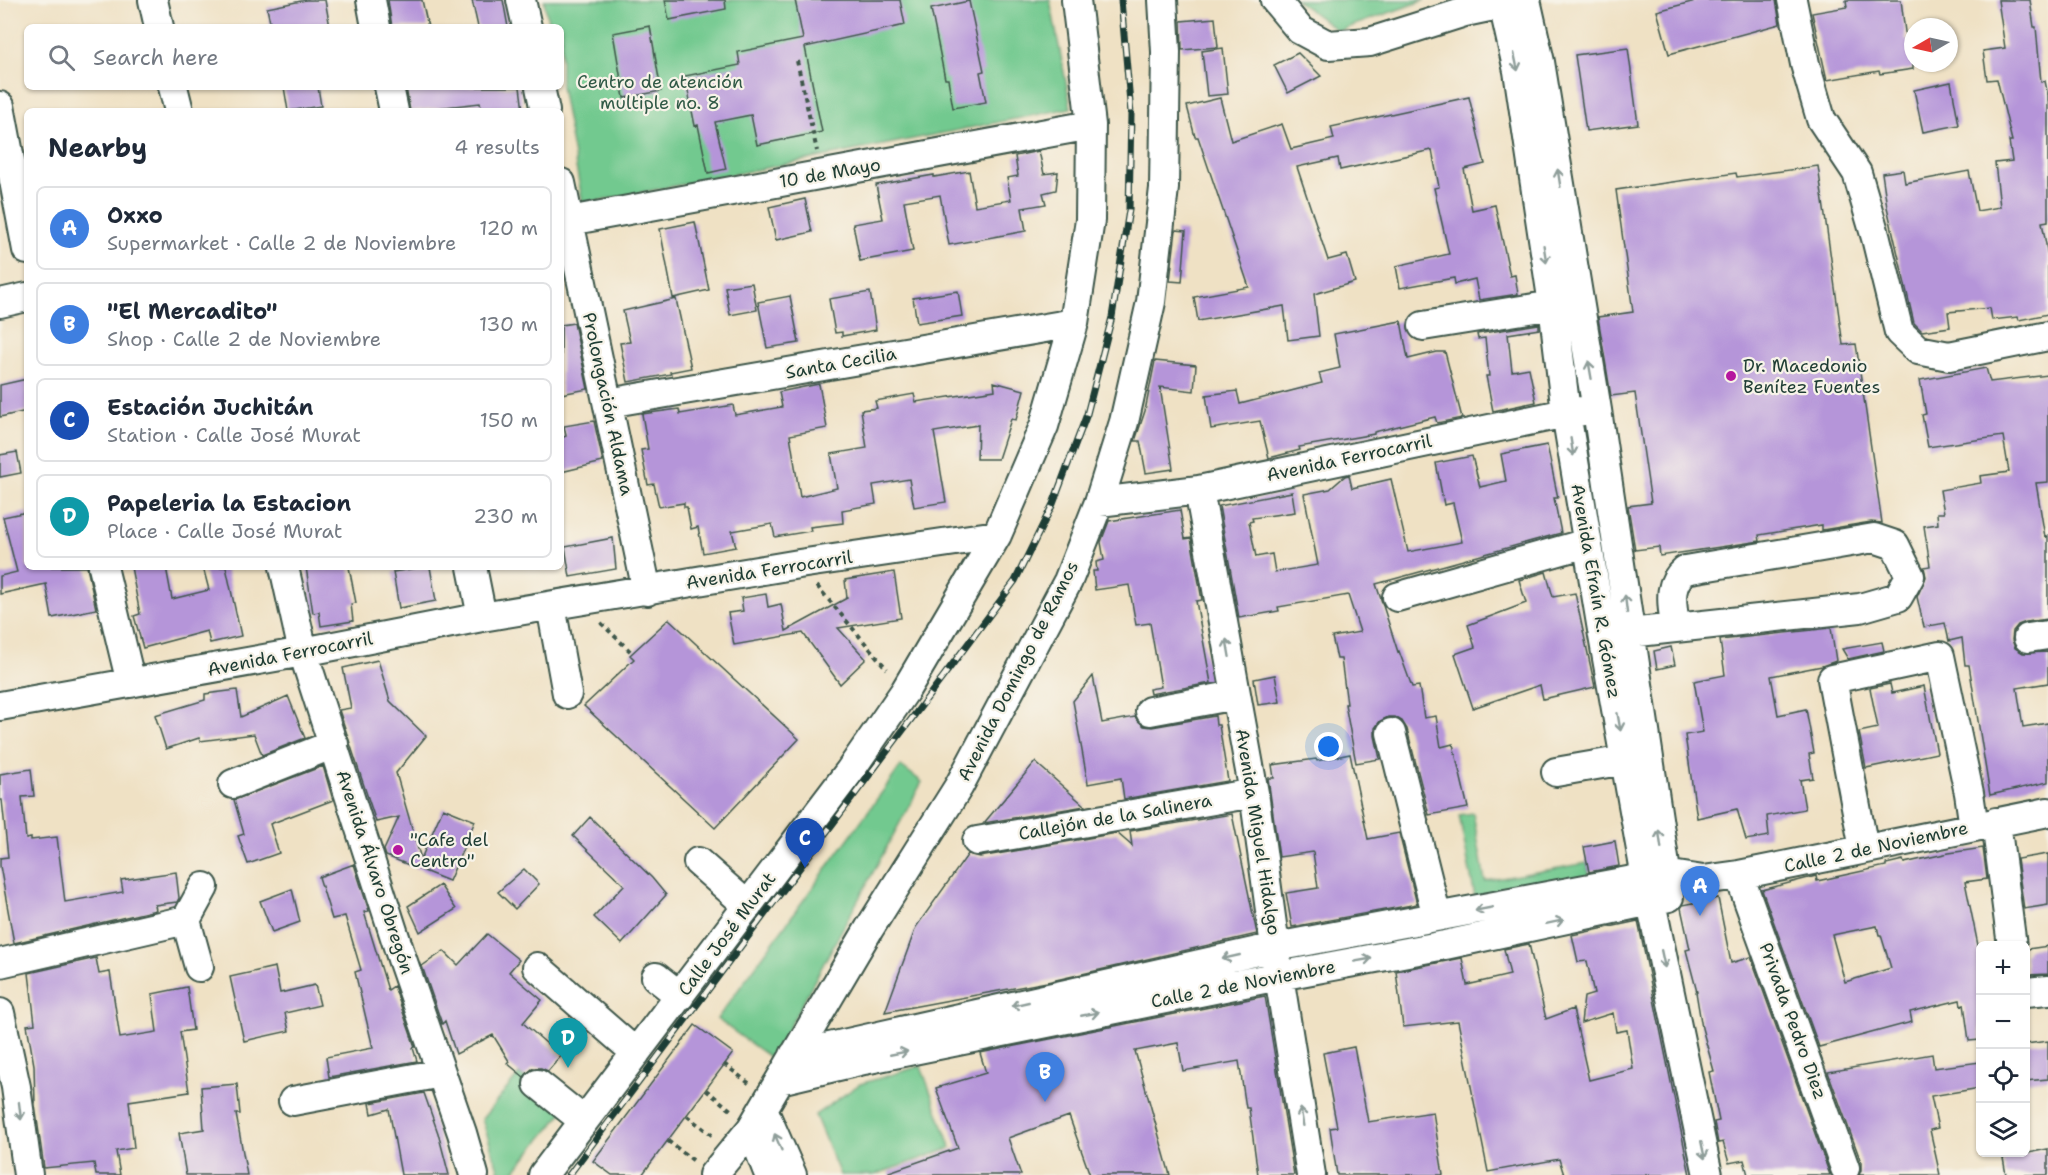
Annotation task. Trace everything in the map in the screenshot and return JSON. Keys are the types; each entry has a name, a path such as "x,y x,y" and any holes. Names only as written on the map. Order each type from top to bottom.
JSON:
{"street":[{"path":"153,0 158,24"},
{"path":"371,0 375,24"},
{"path":"521,0 526,24"},
{"path":"997,535 1044,426 1074,323 1090,220 1091,125 1076,0"},
{"name":"Avenida Domingo de Ramos","path":"707,1171 794,1055 958,786 1068,580 1099,502 1124,422 1151,302 1164,188 1167,52 1163,0"},
{"path":"1275,0 1300,30 1328,45 1370,42 1465,12 1518,2"},
{"path":"1792,0 1805,64 1821,119 1857,173 1899,332 1918,350 1949,356 2048,336"},
{"name":"Avenida Efraín R. Gómez","path":"1518,2 1518,71 1553,305 1566,413 1587,543 1616,635 1708,1175"},
{"name":"Avenida Efraín R. Gómez","path":"1518,2 1540,62 1597,410 1625,760 1658,887"},
{"path":"174,90 178,108"},
{"path":"390,90 392,108"},
{"path":"541,90 544,108"},
{"path":"0,106 24,233"},
{"name":"10 de Mayo","path":"570,221 1091,125"},
{"name":"Prolongación Aldama","path":"564,196 647,591"},
{"path":"0,303 24,298"},
{"path":"1423,326 1553,305"},
{"name":"Santa Cecilia","path":"608,403 1074,323"},
{"name":"Avenida Ferrocarril","path":"1099,502 1199,490 1566,413 1597,410"},
{"name":"Avenida Miguel Hidalgo","path":"1199,490 1254,793 1279,976 1311,1175"},
{"name":"Avenida Ferrocarril","path":"0,706 303,652 482,617 799,564 997,535"},
{"name":"Calle José Murat","path":"543,1175 849,772 905,691 997,535"},
{"path":"1616,635 1860,608 1898,597 1910,576 1895,545 1874,538 1685,570 1675,578 1672,595 1675,628"},
{"path":"1397,597 1587,543"},
{"path":"104,570 131,683"},
{"name":"Avenida Álvaro Obregón","path":"285,570 303,652 474,1175"},
{"path":"473,570 482,617"},
{"path":"551,606 567,694"},
{"path":"1864,849 1832,678 1940,656 1969,793 1985,825 2011,941"},
{"path":"1150,711 1236,695"},
{"path":"1391,734 1437,917"},
{"path":"233,784 334,744"},
{"path":"1556,772 1625,760"},
{"name":"Callejón de la Salinera","path":"977,841 1254,793"},
{"name":"Calle 2 de Noviembre","path":"756,1103 857,1051 1275,947 1437,917 1739,875 2048,812"},
{"path":"698,862 748,906"},
{"name":"Privada Pedro Diez","path":"1739,875 1845,1168"},
{"path":"199,966 186,920 204,887"},
{"name":"Calle 2 de Noviembre","path":"794,1055 857,1051 1444,945 1658,887"},
{"path":"0,963 186,920"},
{"path":"537,967 636,1053"},
{"path":"656,977 680,996"},
{"path":"2030,992 2048,990"},
{"path":"822,1010 857,1051"},
{"path":"0,1013 16,1086 28,1175"},
{"path":"293,1101 441,1073"},
{"path":"538,1084 584,1121"},
{"path":"756,1103 769,1175"},
{"path":"756,1103 792,1175"}],"path":[{"path":"797,61 822,175"},
{"path":"799,564 905,691"},
{"path":"580,602 631,652"},
{"path":"724,1064 756,1103"},
{"path":"706,1090 756,1103"},
{"path":"687,1116 721,1142"},
{"path":"668,1141 707,1171"}],"green space":[{"name":"Centro de atención multiple no. 8","path":"544,0 1050,0 1071,108 583,204 562,90 564,90 564,24 548,24"},
{"path":"1296,0 1425,0 1338,31"},
{"path":"901,766 922,782 772,1059 717,1019"},
{"path":"1473,813 1485,881 1587,863 1590,877 1475,898 1459,815"},
{"path":"921,1066 951,1148 874,1175 840,1175 815,1115 860,1084"},
{"path":"519,1074 564,1111 511,1175 500,1175 482,1119"}],"building":[{"path":"306,0 325,0 329,24 270,24 267,8"},
{"path":"388,0 422,0 427,24 392,24"},
{"path":"472,0 503,0 507,24 477,24"},
{"path":"665,0 725,0 726,9 669,20"},
{"path":"795,0 900,0 905,25 805,47 822,132 757,145 751,115 715,122 726,169 708,173 698,125 695,126 685,76 740,65 738,52 803,39"},
{"path":"1699,0 1776,0 1780,24 1669,54 1657,11"},
{"path":"1846,0 1901,0 1904,24 1904,70 1880,74 1879,71 1827,80 1812,13 1847,7"},
{"path":"1998,0 2030,0 2034,27 2036,27 2041,82 2045,81 2048,95 2048,221 2042,222 2048,256 2048,314 2019,320 2018,317 1992,320 1990,308 1948,312 1950,327 1922,331 1914,323 1887,207 1882,173 1903,170 1905,183 1969,171 1977,211 2000,207 1995,163 2012,161 2009,141 2012,141 1997,79 1987,80 1983,51 2005,48"},
{"path":"969,1 984,71 980,72 986,102 953,108 931,9"},
{"path":"1215,18 1218,47 1182,50 1181,21"},
{"path":"650,26 661,91 624,98 613,33"},
{"path":"1223,48 1228,94 1207,96 1202,51"},
{"path":"1628,48 1638,124 1586,131 1575,55"},
{"path":"1298,53 1321,76 1288,93 1274,65"},
{"path":"1951,82 1959,125 1923,132 1914,90"},
{"path":"284,90 318,90 321,106 288,108"},
{"path":"406,90 520,90 523,108 481,108 480,103 436,108 410,108"},
{"path":"1469,97 1485,164 1464,169 1472,210 1495,205 1510,276 1515,275 1518,294 1479,300 1475,279 1455,284 1454,278 1400,288 1396,266 1449,254 1434,188 1439,187 1432,150 1340,170 1338,158 1297,167 1328,260 1347,255 1355,282 1314,294 1319,336 1288,340 1284,306 1198,321 1194,297 1249,287 1198,137 1195,137 1187,106 1220,98 1231,141 1282,124 1291,149 1334,139 1331,127"},
{"path":"1039,151 1044,174 1058,172 1056,190 1043,193 1046,204 1022,208 1026,231 949,245 940,195 904,201 913,251 860,261 853,224 883,219 876,185 969,171 975,206 1011,200 1007,178 1018,176 1015,156"},
{"name":"Dr. Macedonio Benítez Fuentes","path":"1818,166 1843,345 1856,344 1882,523 1871,522 1822,530 1822,525 1759,535 1760,541 1660,556 1659,547 1635,550 1628,506 1651,503 1635,393 1611,396 1598,317 1633,312 1616,190 1736,173 1737,177"},
{"path":"805,199 812,232 776,240 769,207"},
{"path":"695,222 709,290 673,298 660,229"},
{"path":"1176,230 1186,231 1182,282 1170,281"},
{"path":"752,283 757,310 730,315 725,287"},
{"path":"958,291 962,316 917,323 913,298"},
{"path":"870,292 876,330 842,336 842,332 835,333 829,299"},
{"path":"790,296 799,343 767,348 758,302"},
{"path":"676,299 691,368 628,382 620,343 630,342 623,311"},
{"path":"1401,321 1408,359 1445,352 1462,418 1437,423 1435,417 1374,432 1374,434 1299,447 1300,450 1269,458 1260,421 1211,429 1206,395 1237,391 1240,404 1322,383 1319,373 1340,368 1334,334"},
{"path":"574,323 588,389 564,393 564,325"},
{"path":"1539,324 1539,329 1508,334 1512,371 1529,368 1536,402 1493,411 1486,376 1489,376 1485,338 1478,339 1477,334"},
{"path":"1155,361 1196,365 1194,391 1160,387 1173,469 1146,473 1140,441 1135,441 1145,411"},
{"path":"1986,368 1990,382 2048,375 2048,482 2036,483 2045,537 2048,536 2048,619 2018,625 2013,631 2012,640 2015,648 2023,653 2048,652 2048,683 2017,688 2023,727 2048,723 2048,782 1990,795 1969,665 1965,665 1962,638 1949,641 1945,623 1924,627 1917,597 1926,577 1924,567 1930,566 1924,526 1938,524 1937,513 1944,513 1940,490 1981,483 1980,476 2009,472 2003,436 1928,447 1922,415 1926,414 1920,380"},
{"path":"24,380 24,412 0,417 0,385"},
{"path":"994,382 1024,390 1016,420 1011,419 998,459 977,459 978,425 934,432 946,502 914,507 909,479 873,485 876,504 842,510 843,523 810,527 811,531 775,537 772,524 732,531 736,547 703,553 698,527 691,529 687,507 684,507 684,503 659,507 654,484 648,485 641,450 648,449 642,414 679,409 680,414 733,405 735,415 782,407 779,392 819,384 827,428 790,435 800,497 837,488 831,454 867,448 861,410 877,408 875,401 914,394 916,402 995,390"},
{"path":"594,421 603,462 564,471 564,437 566,436 564,426"},
{"path":"1547,445 1558,498 1554,498 1561,533 1376,584 1412,687 1419,686 1424,718 1436,716 1441,747 1453,744 1468,808 1429,815 1407,729 1402,721 1395,717 1388,717 1380,721 1375,728 1375,736 1380,759 1356,763 1345,704 1347,704 1341,659 1337,659 1332,637 1360,632 1348,595 1278,607 1279,611 1239,618 1219,506 1292,492 1295,512 1252,518 1253,521 1249,522 1256,557 1272,554 1275,572 1318,565 1304,494 1330,489 1349,475 1352,488 1391,479 1408,552 1462,542 1453,503 1444,505 1436,463 1472,456 1480,487 1506,481 1501,454"},
{"path":"17,452 21,473 0,477 0,455"},
{"path":"1180,510 1185,539 1191,538 1202,600 1196,601 1211,683 1150,694 1149,689 1161,687 1150,623 1136,625 1129,585 1095,590 1093,571 1097,571 1096,562 1104,560 1101,542 1109,521"},
{"path":"24,513 24,570 88,570 96,609 52,618 46,584 0,594 0,576 17,572 3,517"},
{"path":"613,538 616,569 570,577 565,547"},
{"path":"132,570 167,570 172,599 209,590 204,570 227,570 241,636 210,643 207,631 143,648 134,616 140,614"},
{"path":"306,570 350,570 356,603 351,604 353,621 321,626 319,612 313,613"},
{"path":"431,570 436,601 399,608 393,572"},
{"path":"894,572 901,618 838,628 866,659 840,684 803,633 734,645 728,613 743,611 741,598 766,594 768,607 781,604 786,631 847,598 845,580"},
{"path":"1546,572 1553,597 1575,593 1595,687 1543,699 1540,685 1473,708 1455,654 1475,647 1468,625 1526,603 1519,580"},
{"path":"669,619 799,739 715,828 584,706 634,659 630,655"},
{"path":"1831,628 1836,661 1771,676 1778,715 1806,709 1814,753 1809,754 1813,778 1800,780 1805,809 1767,816 1769,836 1746,840 1737,809 1697,818 1685,735 1703,732 1694,681 1725,675 1720,640"},
{"path":"1882,642 1884,651 1848,659 1842,649"},
{"path":"1671,647 1675,665 1657,669 1654,651"},
{"path":"378,660 390,701 426,736 396,773 421,859 443,808 475,821 449,881 386,856 384,850 399,817 376,822 339,710 351,708 343,668"},
{"path":"1275,675 1280,702 1258,705 1254,679"},
{"path":"1093,676 1102,723 1135,717 1144,726 1152,727 1215,716 1216,725 1219,725 1228,781 1124,799 1121,778 1088,784 1073,701"},
{"path":"1890,684 1892,693 1924,686 1937,753 1866,768 1859,732 1878,728 1870,688"},
{"path":"237,690 241,717 288,696 305,738 262,755 254,734 200,741 199,738 166,749 155,715 205,700 205,694"},
{"path":"1350,754 1368,839 1399,833 1417,904 1292,927 1286,893 1318,888 1313,852 1279,857 1268,778 1274,778 1272,765 1316,759 1317,761"},
{"path":"1035,762 1085,806 984,823"},
{"path":"323,766 333,800 270,824 279,853 248,864 238,836 244,834 234,800"},
{"path":"31,769 34,796 22,797 26,839 57,837 65,902 123,892 121,880 176,872 179,898 177,902 155,905 156,910 14,943 0,866 0,858 8,857 2,800 0,800 0,774"},
{"path":"1232,814 1257,934 1047,982 885,1012 916,927 968,854 980,857 1117,833 1132,846 1130,831"},
{"path":"590,817 652,878 666,895 622,944 594,917 624,885 573,836"},
{"path":"1615,841 1619,866 1589,872 1584,847"},
{"path":"1983,848 1987,879 1965,882 1977,941 1976,1040 1969,1041 1964,1004 1961,1005 1960,1000 1910,1012 1912,1022 1819,1047 1762,890 1816,876 1817,881 1903,860 1904,863","holes":["1877,926 1879,935 1881,935 1891,968 1845,982 1832,935"]},
{"path":"2048,854 2048,905 2024,909 2017,859"},
{"path":"354,864 369,911 364,912 388,990 394,986 415,1047 413,1048 417,1061 329,1077 326,1057 373,1048 355,972 361,970 345,916 332,919 319,877"},
{"path":"524,869 539,884 515,909 498,892"},
{"path":"440,885 456,909 420,932 408,906"},
{"path":"292,889 300,922 272,932 260,901"},
{"path":"1718,898 1731,963 1751,957 1830,1175 1748,1175 1744,1160 1729,1163 1723,1142 1718,1143 1714,1122 1719,1121 1709,1072 1714,1071 1702,1028 1697,992 1686,950 1690,949 1681,908 1683,905"},
{"path":"1638,921 1690,1175 1564,1175 1559,1159 1488,1172 1458,1021 1403,1027 1396,971 1462,958 1467,985 1510,975 1504,949 1529,944 1546,1019 1573,1009 1589,1080 1633,1069 1627,1030 1616,1032 1613,1013 1581,1023 1584,997 1594,994 1587,961 1578,962 1572,935"},
{"path":"487,934 519,960 509,972 542,1000 523,1023 561,1056 548,1071 533,1068 524,1077 507,1063 509,1061 493,1035 456,1054 445,1021 442,1024 422,966 444,951 458,965"},
{"path":"2048,946 2048,974 2030,975 2030,949"},
{"path":"96,958 99,974 110,972 120,1038 157,1032 152,994 187,987 193,1030 180,1032 189,1092 129,1101 134,1148 116,1151 120,1175 96,1175 94,1163 44,1168 35,1105 34,1065 27,1025 35,1024 29,973"},
{"path":"275,967 280,993 315,985 320,1005 285,1013 289,1031 244,1041 230,977"},
{"path":"1265,996 1294,1175 1258,1175 1249,1108 1246,1108 1239,1061 1183,1071 1178,1043 1135,1051 1170,1175 1090,1175 1069,1116 1008,1138 1021,1175 889,1175 889,1172 958,1148 936,1088 986,1073 980,1053"},
{"path":"695,1025 733,1053 642,1175 612,1175 593,1161"},
{"path":"2048,1041 2048,1079 2030,1081 2030,1043"},
{"path":"1354,1047 1368,1122 1433,1112 1443,1175 1337,1175 1330,1128 1337,1127 1323,1053"},
{"path":"1932,1054 1934,1068 1976,1063 1976,1089 1931,1096 1938,1128 1930,1130 1940,1175 1859,1175 1861,1162 1828,1072"},
{"path":"237,1084 240,1114 236,1114 247,1175 186,1175 179,1133 204,1129 201,1087"},
{"path":"424,1093 449,1175 401,1175 389,1109 372,1114 370,1103"},
{"path":"2048,1149 2048,1175 2006,1175 2003,1158 2030,1157 2030,1153"}],"railway":[{"path":"569,1175 1015,581 1053,504 1087,414 1112,317 1129,210 1131,114 1121,0"}],"place":[{"name":"Dr. Macedonio Benítez Fuentes","path":"1731,376"},
{"name":"\"Cafe del Centro\"","path":"398,850"},
{"name":"Estación Juchitán","path":"805,868"},
{"name":"Oxxo","path":"1700,916"},
{"name":"Papeleria la Estacion","path":"568,1068"},
{"name":"\"El Mercadito\"","path":"1045,1102"}]}
